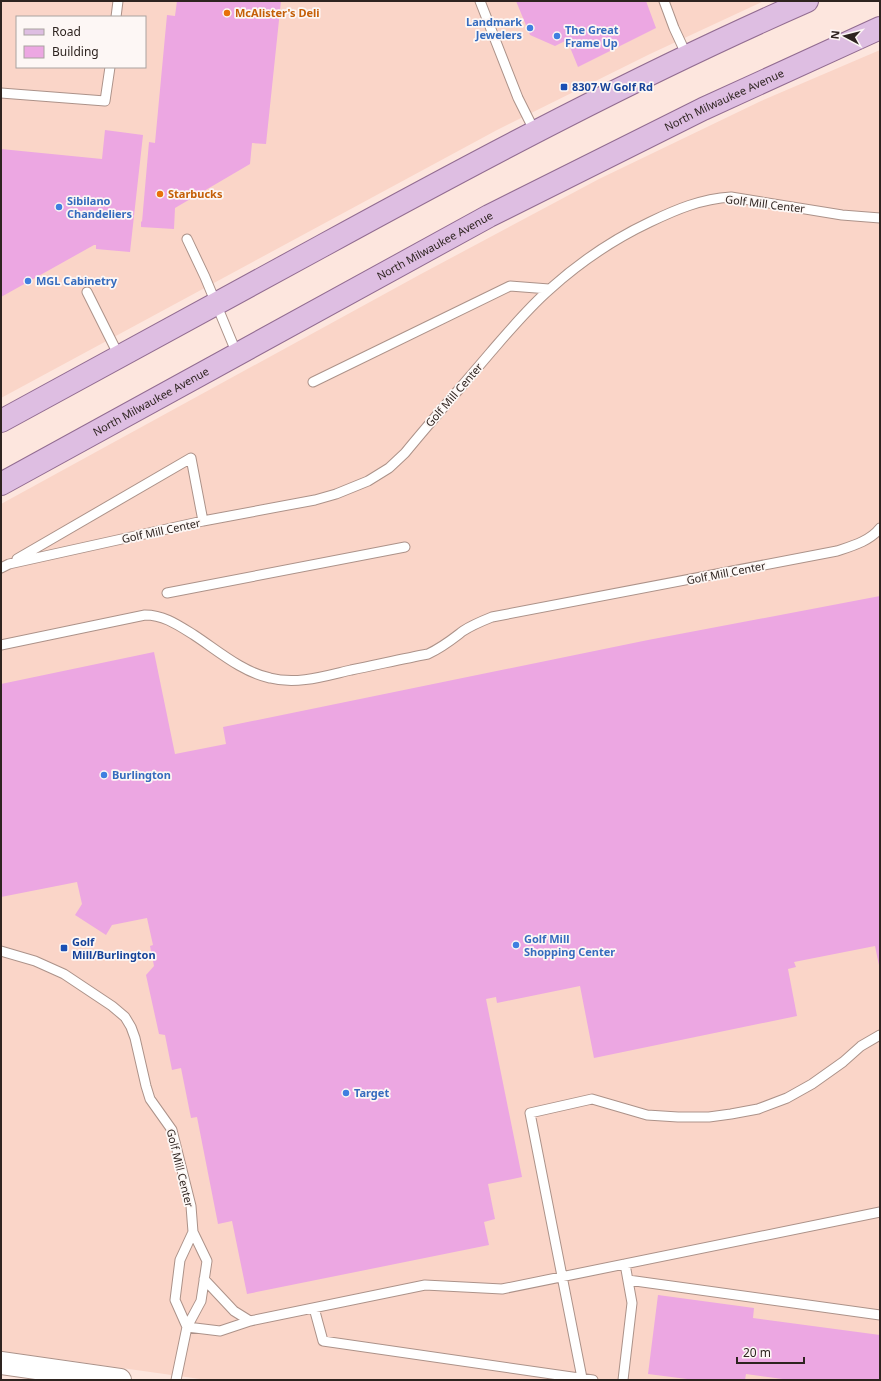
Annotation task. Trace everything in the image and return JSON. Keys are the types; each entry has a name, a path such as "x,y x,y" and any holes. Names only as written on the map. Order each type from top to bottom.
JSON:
{"main road":[{"path":"1,421 215,303 534,132 687,56 807,1"},
{"name":"North Milwaukee Avenue","path":"1,484 489,216 710,106 880,28"},
{"path":"1,1363 120,1380"}],"lane":[{"path":"116,16 118,1"},
{"path":"480,1 518,98 534,132"},
{"path":"664,1 687,56"},
{"path":"1,93 105,101 110,68"},
{"name":"Golf Mill Center","path":"5,566 204,521 315,500 336,494 368,481 388,468 405,453 523,315 549,289 578,265 628,233 675,210 693,203 714,198 731,197 842,214 880,218"},
{"path":"186,239 205,277 237,354"},
{"path":"313,382 510,286 549,289"},
{"path":"87,292 119,356"},
{"path":"5,566 192,458 204,521"},
{"name":"Golf Mill Center","path":"1,645 145,615 155,615 178,624 240,665 257,674 285,681 307,680 428,654 441,648 464,630 478,622 492,617 837,551 865,541 880,528"},
{"path":"167,593 405,547"},
{"name":"Golf Mill Center","path":"1,951 35,961 64,974 112,1006 125,1016 129,1022 135,1038 150,1099 172,1130 190,1206 193,1232 206,1261 201,1301 187,1327 176,1380"},
{"path":"582,1378 530,1113 592,1099 647,1115 678,1117 717,1116 758,1109 787,1098 812,1084 843,1062 862,1046 880,1035"},
{"path":"193,1232 180,1260 175,1300 187,1327 220,1331 250,1320 425,1285 502,1289 880,1212"},
{"path":"623,1380 632,1303 625,1264"},
{"path":"204,1279 234,1311 250,1320"},
{"path":"628,1280 880,1315"},
{"path":"314,1308 323,1342 593,1380"}],"shaded area":[{"path":"1,1 764,1 650,54 497,130 1,398"},
{"name":"Golf Mill Shopping Center","path":"880,50 880,1380 207,1380 1,1351 1,504 421,274 599,179 761,101"}],"building":[{"path":"177,1 281,1 266,144 252,143 250,164 175,208 174,229 141,227 149,142 155,143 167,15 175,16"},
{"path":"516,1 646,1 656,28 578,67 567,40 555,46 530,35"},
{"path":"105,130 143,135 130,252 96,249 96,245 94,245 1,297 1,149 102,159"},
{"name":"Golf Mill Shopping Center","path":"880,596 880,970 875,946 794,962 796,967 788,969 797,1016 594,1058 580,986 497,1003 496,997 486,999 522,1177 488,1184 495,1219 484,1222 489,1245 247,1294 232,1221 218,1224 197,1117 191,1118 181,1068 172,1070 165,1035 159,1034 146,975 154,966 150,946 153,945 147,918 112,925 106,935 75,915 82,904 77,882 1,897 1,684 154,652 175,754 226,744 223,727 648,640"},
{"path":"658,1295 754,1308 753,1318 880,1335 880,1380 790,1380 746,1374 745,1380 695,1380 648,1374"}],"place":[{"name":"McAlister's Deli","path":"227,13"},
{"name":"Landmark Jewelers","path":"530,28"},
{"name":"The Great Frame Up","path":"557,36"},
{"name":"8307 W Golf Rd","path":"564,87"},
{"name":"Starbucks","path":"160,194"},
{"name":"Sibilano Chandeliers","path":"59,207"},
{"name":"MGL Cabinetry","path":"28,281"},
{"name":"Burlington","path":"104,775"},
{"name":"Golf Mill Shopping Center","path":"516,945"},
{"name":"Golf Mill/Burlington","path":"64,948"},
{"name":"Target","path":"346,1093"}]}
